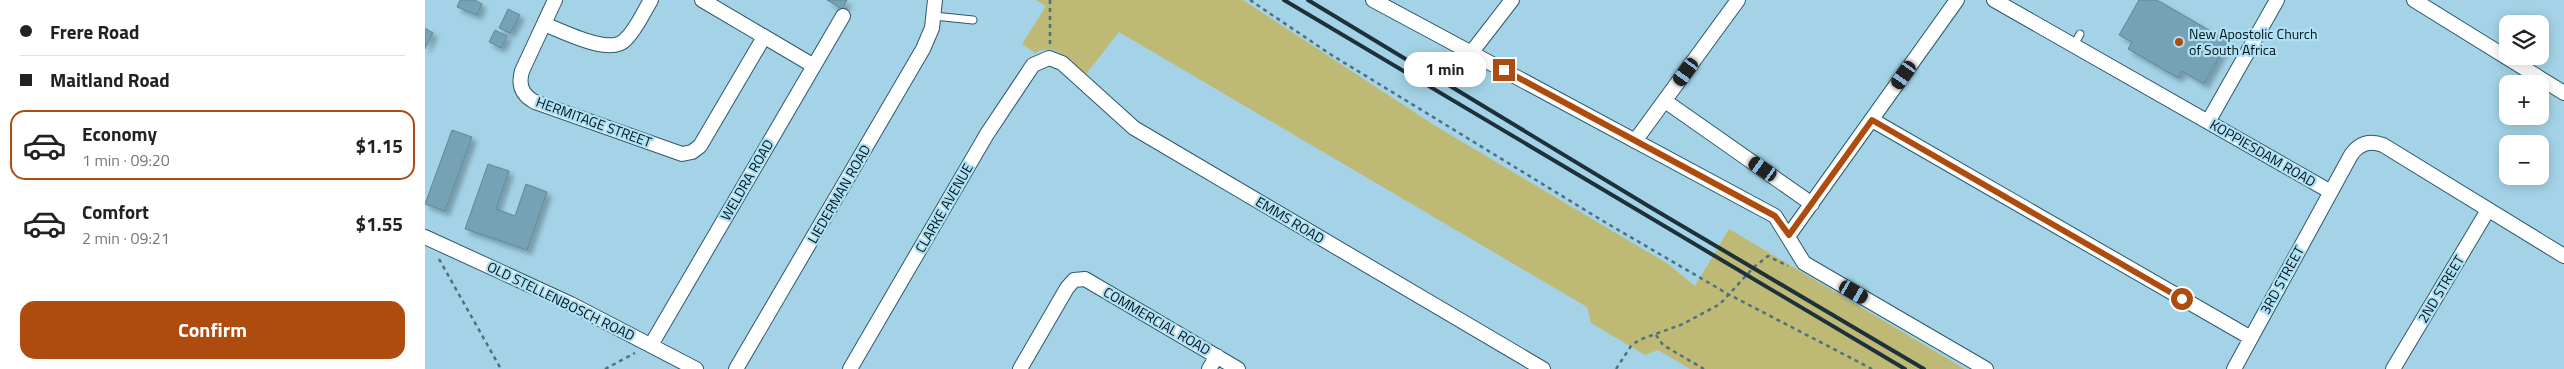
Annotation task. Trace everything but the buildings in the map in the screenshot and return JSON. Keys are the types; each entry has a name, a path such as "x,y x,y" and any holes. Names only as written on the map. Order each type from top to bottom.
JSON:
{"street":[{"name":"HERMITAGE STREET","path":"555,0 520,77 522,90 530,99 677,152 692,152 703,142 764,37"},
{"path":"544,24 602,45 616,46 628,38 651,0"},
{"path":"702,0 814,66"},
{"name":"LIEDERMAN ROAD","path":"736,369 923,50 934,16 935,0"},
{"path":"1373,0 1775,216 1789,235 1800,259 1986,369"},
{"path":"1471,53 1512,0"},
{"path":"1635,141 1738,0"},
{"path":"1789,235 1957,0"},
{"name":"KOPPIESDAM ROAD","path":"1994,0 2077,40 2208,122 2331,192 2354,151 2363,144 2376,143 2564,256"},
{"path":"2208,122 2277,0"},
{"path":"2414,0 2564,93"},
{"name":"WELDRA ROAD","path":"651,344 843,16"},
{"name":"CLARKE AVENUE","path":"850,369 987,134 1033,64 1049,58"},
{"name":"EMMS ROAD","path":"1049,58 1063,63 1134,128 1543,369"},
{"path":"1665,101 1811,204"},
{"path":"1872,120 2251,338"},
{"name":"3RD STREET","path":"2234,369 2331,192"},
{"name":"2ND STREET","path":"2393,369 2488,210"},
{"name":"OLD STELLENBOSCH ROAD","path":"426,239 571,304 651,344 695,369"},
{"name":"COMMERCIAL ROAD","path":"1020,369 1067,288 1074,280 1085,280 1238,369"},
{"path":"1209,369 1217,356"}],"lane":[{"path":"934,16 973,20"}],"path":[{"path":"1049,58 1050,0"},
{"path":"1250,0 1347,64 1728,294 1872,369"},
{"path":"426,239 501,369"},
{"path":"1616,369 1631,346 1639,340 1656,335 1703,314 1720,304 1754,267 1768,256 1792,268 1800,259"},
{"path":"1656,335 1663,345 1704,369"},
{"path":"605,369 651,344"}],"shaded area":[{"path":"1036,0 1243,0 1434,125 1668,264 1695,286 1729,229 1965,369 1690,369 1658,350 1645,355 1591,323 1587,307 1119,32 1086,74 1057,51 1043,50 1035,53 1022,44 1046,6"}],"railway":[{"path":"1284,0 1905,369"},
{"path":"1308,0 1650,207 1924,369"}],"place":[{"name":"New Apostolic Church of South Africa","path":"2179,42"}],"route":[{"path":"1504,70 1775,216 1789,235 1872,120 2182,299"}]}
